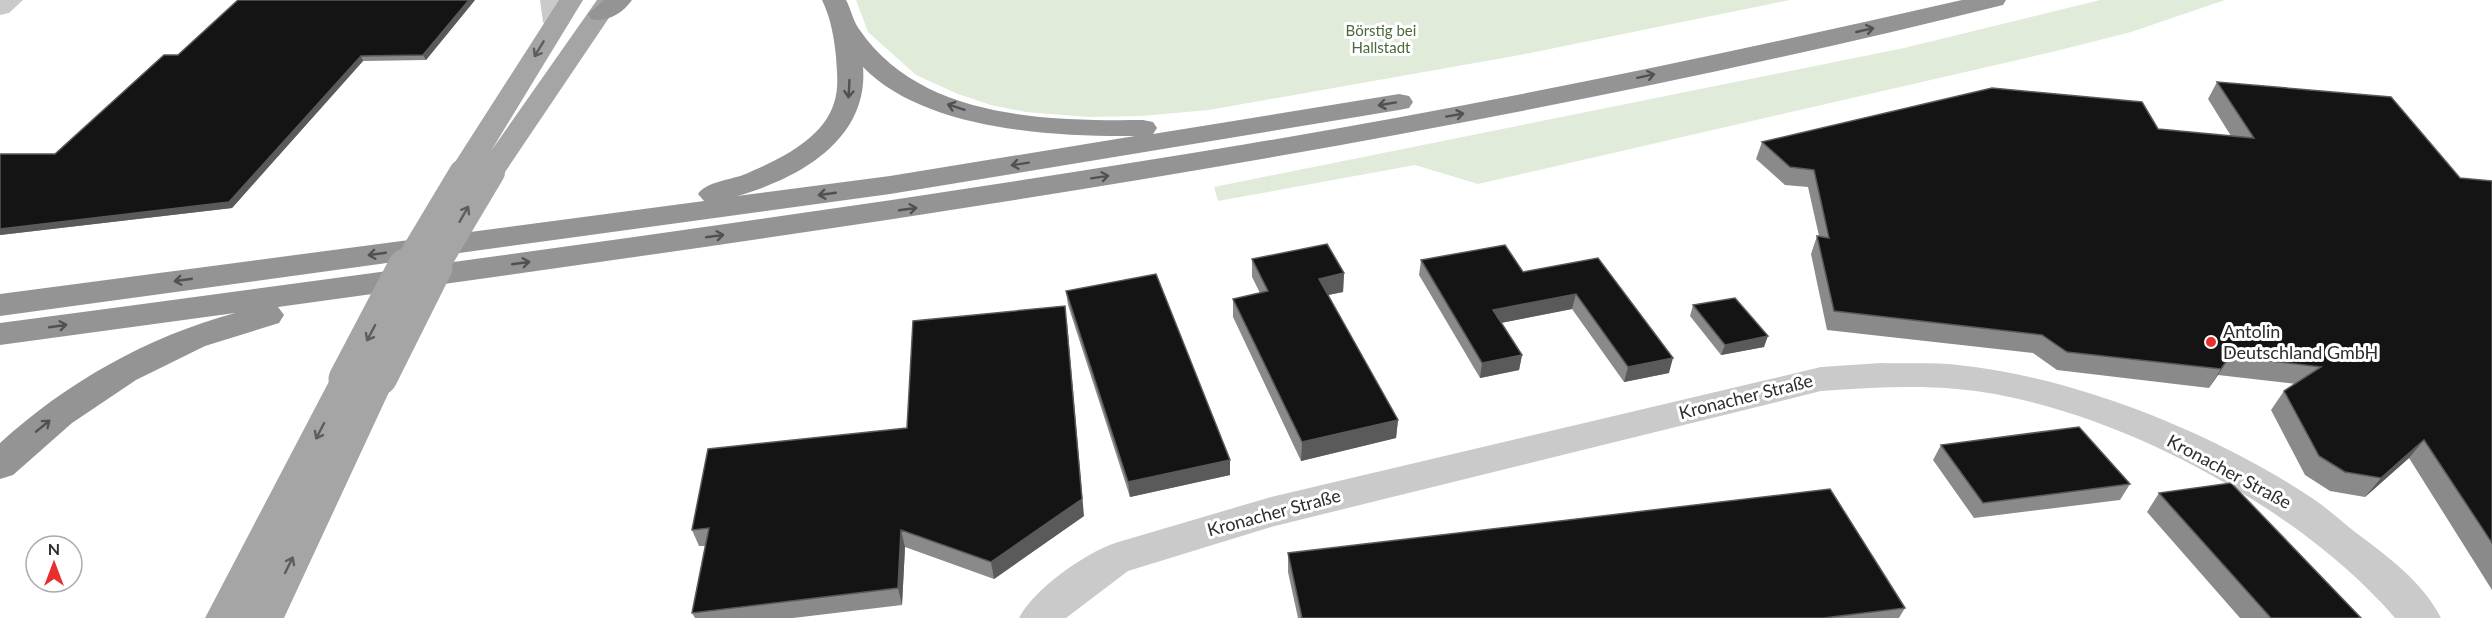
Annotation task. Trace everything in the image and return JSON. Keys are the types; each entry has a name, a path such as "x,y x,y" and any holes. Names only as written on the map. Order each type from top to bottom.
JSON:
{"highway":[{"path":"834,0 847,31 864,54 885,73 902,84 955,107 1012,121 1070,128 1107,129 1306,118"},
{"path":"0,305 890,185 1306,118 1622,60 1897,0"},
{"path":"0,334 935,205 1274,148 1470,112 1808,43 1994,0"},
{"path":"539,234 724,191 765,177 807,153 834,126 845,111 850,97 847,31"},
{"path":"0,465 42,426 96,386 161,351 237,322 277,313 360,300 464,271"}],"main road":[{"path":"477,172 554,11 571,0"},
{"path":"264,618 410,260 610,5"},
{"path":"226,618 363,378"}],"street":[{"path":"0,8 11,0"},
{"name":"Kronacher Straße","path":"1041,618 1058,599 1115,559 1190,535 1271,512 1821,379 1881,375 1958,377 2045,392 2127,421 2203,453 2299,509 2384,577 2420,618"}],"green space":[{"name":"Börstig bei Hallstadt","path":"856,0 1790,0 1520,55 1209,110 1142,116 1088,117 1026,112 991,105 958,94 916,75 868,32"},
{"path":"2100,0 2225,0 2131,32 2052,52 1478,184 1415,165 1218,201 1214,187 1904,48"}],"building":[{"path":"238,0 469,0 423,55 361,56 229,202 0,229 0,154 55,154 164,55 178,55"},
{"name":"Antolin Deutschland GmbH","path":"2217,82 2391,97 2460,178 2492,181 2492,543 2424,440 2381,478 2345,472 2319,456 2284,391 2321,367 2230,356 2221,369 2067,352 2042,335 1834,311 1817,236 1829,238 1814,170 1790,167 1762,142 1992,88 2142,102 2158,129 2254,138"},
{"path":"1327,244 1344,273 1319,279 1398,420 1302,442 1233,299 1268,291 1252,259"},
{"path":"1505,245 1523,272 1598,258 1673,358 1628,367 1576,294 1493,310 1522,355 1482,363 1421,260"},
{"path":"1156,274 1230,460 1128,482 1066,291"},
{"path":"1735,298 1768,336 1725,345 1693,305"},
{"path":"1065,306 1082,499 991,562 901,530 898,588 692,613 709,528 692,530 708,449 907,428 913,321"},
{"path":"2079,427 2130,484 1983,503 1941,445"},
{"path":"2231,483 2361,618 2271,618 2159,493"},
{"path":"1830,489 1905,608 1823,618 1302,618 1288,553"}],"place":[{"name":"Antolin Deutschland GmbH","path":"2211,342"}]}
